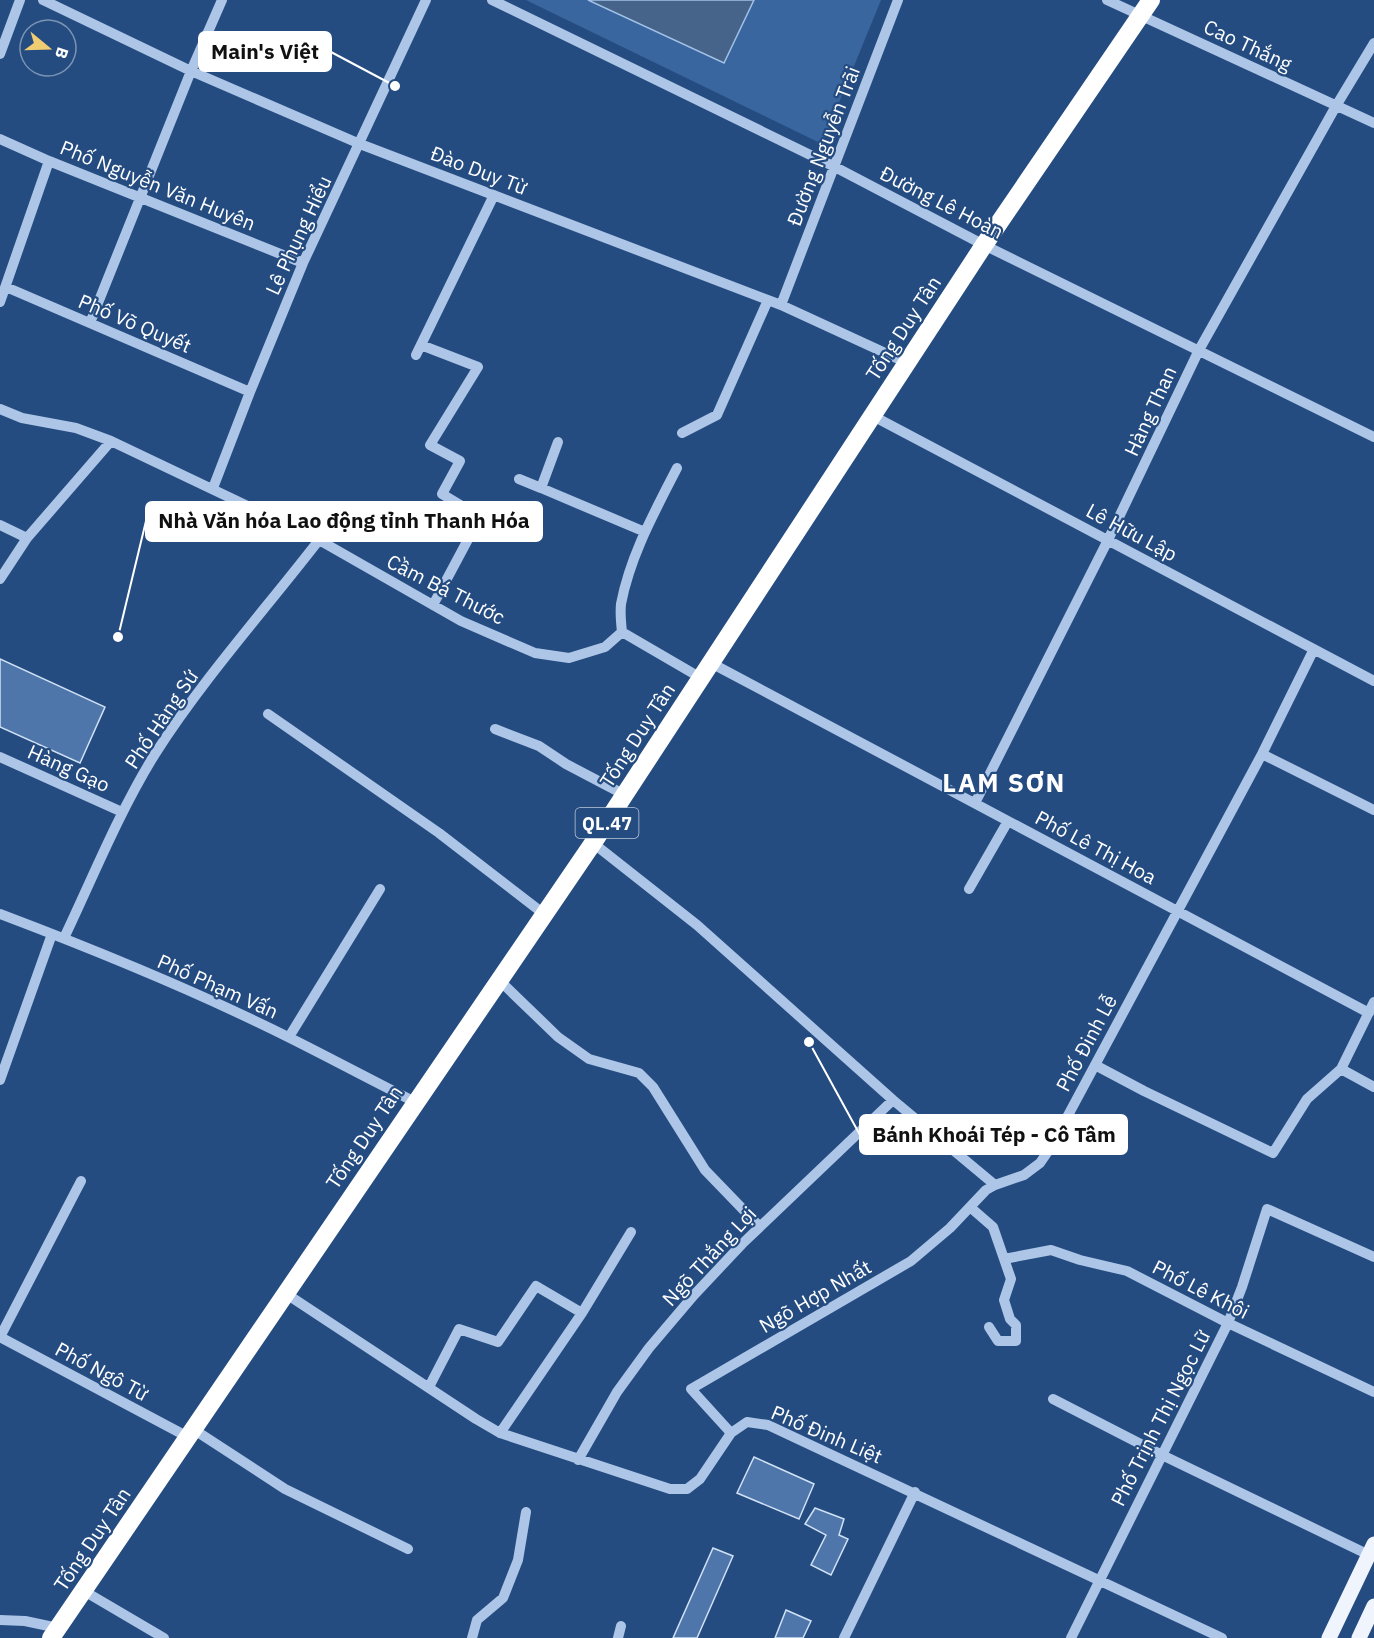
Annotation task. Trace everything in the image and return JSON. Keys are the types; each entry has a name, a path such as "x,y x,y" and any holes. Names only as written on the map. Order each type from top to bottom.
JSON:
{"highway":[{"name":"Tống Duy Tân","path":"54,1633 593,843 984,245 1146,8"}],"main road":[{"path":"1329,1638 1371,1549"},
{"path":"1359,1638 1374,1606"}],"street":[{"path":"0,54 20,0"},
{"name":"Đào Duy Từ","path":"43,0 191,71 360,144 781,305 907,363"},
{"path":"90,323 191,71 222,0"},
{"name":"Lê Phụng Hiểu","path":"213,488 303,263 426,0"},
{"name":"Đường Lê Hoàn","path":"492,0 835,167 984,245 1374,437"},
{"name":"Đường Nguyễn Trãi","path":"781,305 898,0"},
{"name":"Cao Thắng","path":"1107,0 1146,8 1336,106 1374,123"},
{"name":"Hàng Than","path":"975,803 1108,540 1199,350 1336,106 1374,43"},
{"name":"Phố Nguyễn Văn Huyên","path":"0,139 49,161 303,263"},
{"path":"0,302 49,161"},
{"path":"433,605 480,517 442,494 460,461 430,445 478,367 418,350 494,195"},
{"name":"Phố Võ Quyết","path":"6,287 250,392"},
{"path":"682,433 717,415 768,300"},
{"name":"Cầm Bá Thước","path":"0,409 22,418 76,428 111,441 319,540 461,621 535,653 569,658 604,646 621,632"},
{"name":"Lê Hữu Lập","path":"873,416 1374,681"},
{"path":"0,579 27,538 111,441"},
{"path":"541,488 558,442"},
{"path":"677,468 645,532 621,606 621,632 706,671"},
{"path":"519,479 645,532"},
{"path":"0,525 27,538"},
{"name":"Phố Hàng Sứ","path":"64,939 122,812 156,754 210,678 319,540"},
{"name":"Phố Đinh Lễ","path":"995,1185 1024,1175 1040,1163 1051,1147 1262,754 1314,649"},
{"name":"Phố Lê Thị Hoa","path":"706,671 975,803 1177,910 1371,1008 1341,1069"},
{"path":"268,714 439,833 544,914"},
{"path":"495,729 539,746 566,764 625,795"},
{"path":"1262,754 1374,810"},
{"name":"Hàng Gạo","path":"0,757 122,812"},
{"path":"969,889 1008,821"},
{"path":"593,843 698,926 893,1100 995,1185"},
{"path":"289,1037 380,889"},
{"name":"Phố Phạm Vấn","path":"0,914 233,1011 415,1102"},
{"path":"1,1077 52,934"},
{"path":"499,980 558,1037 589,1059 639,1073 653,1088 705,1170 760,1227"},
{"path":"1095,1065 1273,1154 1307,1099 1341,1069 1374,1087"},
{"name":"Ngõ Thắng Lợi","path":"578,1460 617,1392 649,1348 694,1295 760,1227 893,1100"},
{"path":"0,1337 81,1181"},
{"name":"Ngõ Hợp Nhất","path":"731,1433 691,1389 911,1261 950,1228 986,1190 995,1185"},
{"path":"970,1208 993,1227 1011,1279 1004,1300 1010,1318 1016,1325 1016,1341 998,1341 989,1327"},
{"name":"Phố Trịnh Thị Ngọc Lữ","path":"1071,1638 1228,1323 1267,1209 1374,1257"},
{"path":"500,1433 582,1313 631,1232"},
{"name":"Phố Lê Khôi","path":"1004,1259 1051,1250 1080,1260 1127,1271 1228,1323 1374,1392"},
{"path":"429,1387 459,1329 498,1342 536,1286 582,1313"},
{"path":"285,1293 500,1433 670,1489 687,1489 700,1479 731,1433"},
{"name":"Phố Ngô Từ","path":"0,1337 191,1433 285,1489 408,1550"},
{"path":"1053,1399 1162,1455 1371,1549"},
{"name":"Phố Đinh Liệt","path":"731,1433 747,1422 768,1425 1222,1638"},
{"path":"844,1638 915,1492"},
{"path":"472,1638 477,1620 503,1598 518,1560 526,1512"},
{"path":"84,1591 164,1638"},
{"path":"0,1620 25,1621 54,1633"},
{"path":"618,1638 621,1626"}],"shaded area":[{"path":"526,0 881,0 822,144"},
{"path":"588,0 754,0 724,63"}],"building":[{"path":"0,659 105,707 80,763 0,727"},
{"path":"754,1457 814,1484 799,1519 737,1493"},
{"path":"815,1508 844,1519 839,1535 848,1539 831,1575 811,1565 826,1535 805,1524"},
{"path":"713,1548 733,1556 697,1638 673,1638"},
{"path":"786,1610 811,1621 803,1638 775,1638"}],"place":[{"name":"Main's Việt","path":"395,86"},
{"name":"Nhà Văn hóa Lao động tỉnh Thanh Hóa","path":"118,637"},
{"name":"Bánh Khoái Tép - Cô Tâm","path":"809,1042"}],"district":[{"name":"LAM SƠN","path":"1004,782"}]}
